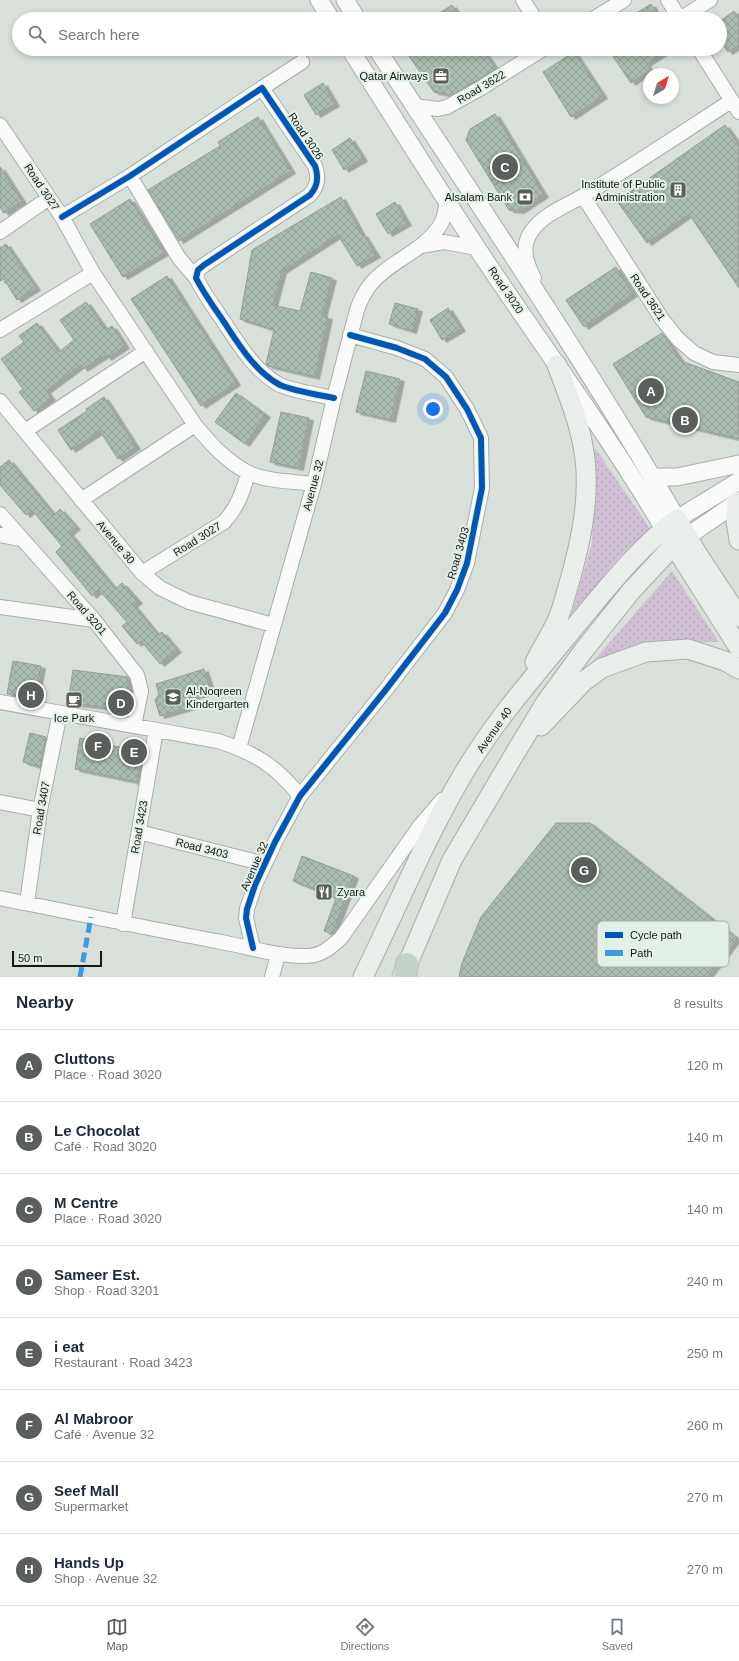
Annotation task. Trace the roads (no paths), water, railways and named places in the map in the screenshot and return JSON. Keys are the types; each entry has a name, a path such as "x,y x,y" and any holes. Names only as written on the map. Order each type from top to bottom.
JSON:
{"main road":[{"path":"508,708 555,626 576,561 582,527 587,488 583,447 574,410 557,365"},
{"path":"738,501 736,521 739,540"},
{"path":"671,524 739,648"},
{"name":"Avenue 40","path":"363,977 420,854 462,775 508,708 600,597 642,549 671,524"},
{"path":"680,541 698,555 739,617"},
{"path":"405,973 452,860 546,702 584,650 632,591 680,541"},
{"path":"514,755 584,681 602,668 622,660 646,652 688,649 725,661 739,669"},
{"path":"372,977 381,941"}],"street":[{"path":"318,0 326,12"},
{"path":"345,0 353,12"},
{"path":"523,0 531,12"},
{"path":"604,12 624,0"},
{"path":"668,0 676,12"},
{"path":"691,12 710,0"},
{"name":"Road 3020","path":"354,56 477,248 622,461 671,524"},
{"name":"Road 3020","path":"382,56 561,332 653,477 671,524"},
{"name":"Road 3622","path":"414,106 438,109 447,107 532,56"},
{"path":"561,332 526,261 526,246 531,232 542,221 735,107 703,56"},
{"path":"62,217 130,176 302,62"},
{"name":"Road 3026","path":"196,278 198,270 204,265 310,195 317,184 318,175 315,166 262,88"},
{"name":"Road 3027","path":"0,125 62,217 92,273 195,425 220,453 248,473 266,478 314,484"},
{"path":"130,176 179,258 196,278 206,296 258,369 268,378 282,386 334,398"},
{"name":"Road 3621","path":"583,196 662,319 678,339 694,353 712,362 739,365"},
{"path":"0,232 49,198"},
{"path":"421,246 442,222 447,200"},
{"path":"421,246 444,242 477,248"},
{"name":"Avenue 32","path":"239,748 314,484 350,335 362,298 371,285 383,273 421,246"},
{"path":"0,330 92,273"},
{"name":"Road 3403","path":"300,796 384,692 445,613 457,590 467,563 482,488 481,438 466,409 446,377 425,359 397,348 350,335"},
{"path":"25,431 146,351"},
{"name":"Avenue 30","path":"0,401 142,573 160,588 189,602 274,625"},
{"path":"81,500 195,425"},
{"path":"653,477 677,477 739,464"},
{"name":"Road 3027","path":"142,573 224,522 232,513 238,502 248,473"},
{"path":"671,524 739,481"},
{"path":"680,541 738,501"},
{"name":"Road 3201","path":"0,514 20,539 94,620 137,675 141,691 134,726"},
{"path":"0,535 20,539"},
{"path":"0,607 94,620"},
{"path":"0,702 218,741 239,748 263,761 285,778 300,796"},
{"name":"Road 3407","path":"27,903 40,810 60,713"},
{"name":"Road 3423","path":"123,924 156,730"},
{"path":"0,898 278,954 309,956 320,954 331,948 341,938 419,827 462,775"},
{"name":"Avenue 32","path":"253,948 247,926 247,909 255,885 300,796"},
{"path":"0,802 40,810"},
{"name":"Road 3403","path":"138,832 265,864"},
{"path":"272,977 278,954"}],"place":[{"name":"Qatar Airways","path":"441,76"},
{"name":"M Centre","path":"505,167"},
{"name":"Institute of Public Administration","path":"678,190"},
{"name":"Alsalam Bank","path":"525,197"},
{"name":"Cluttons","path":"651,391"},
{"name":"Le Chocolat","path":"685,420"},
{"name":"Hands Up","path":"31,695"},
{"name":"Al-Noqreen Kindergarten","path":"173,697"},
{"name":"Ice Park","path":"74,700"},
{"name":"Sameer Est.","path":"121,703"},
{"name":"Al Mabroor","path":"98,746"},
{"name":"i eat","path":"134,752"},
{"name":"Seef Mall","path":"584,870"},
{"name":"Zyara","path":"324,892"}]}
